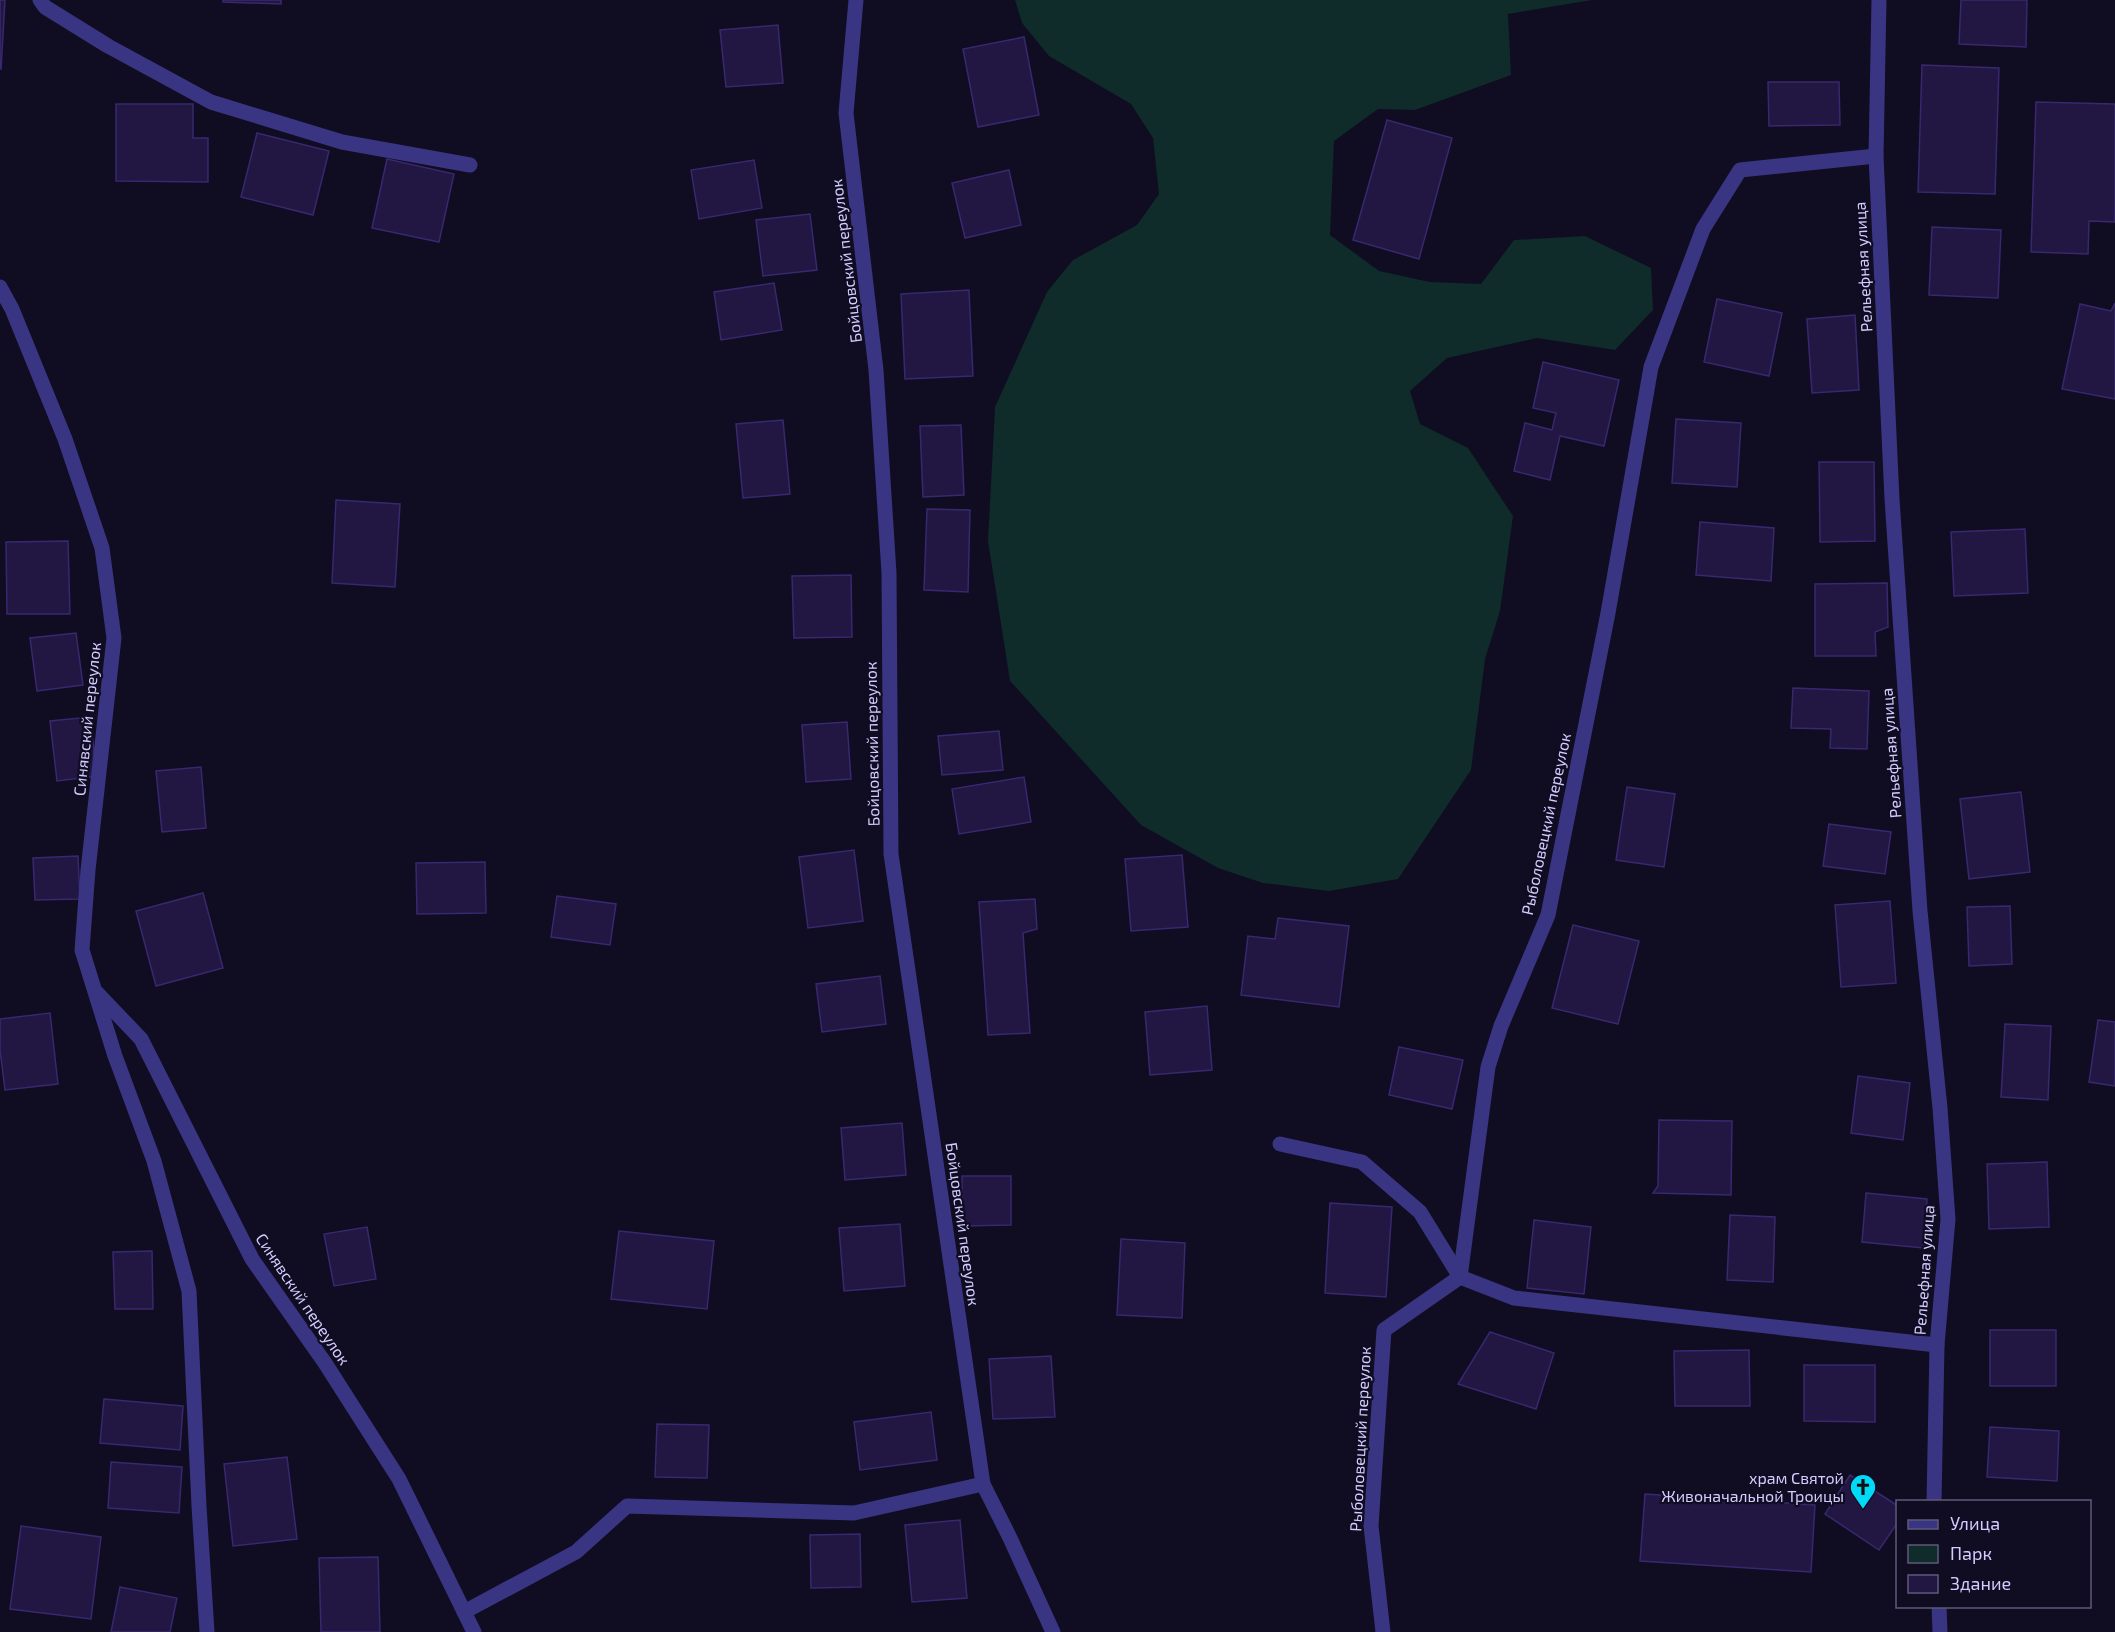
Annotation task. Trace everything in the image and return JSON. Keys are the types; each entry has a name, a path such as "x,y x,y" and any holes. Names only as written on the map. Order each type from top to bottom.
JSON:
{"street":[{"path":"40,0 45,7 108,46 211,102 342,142 470,165"},
{"name":"Бойцовский переулок","path":"856,0 846,112 876,370 888,561 891,854 983,1484 1011,1538 1053,1632"},
{"name":"Рельефная улица","path":"1880,0 1876,156 1892,499 1920,910 1940,1108 1948,1219 1937,1345 1934,1500"},
{"name":"Рыболовецкий переулок","path":"1383,1632 1371,1526 1384,1330 1460,1277 1488,1066 1501,1026 1548,915 1608,613 1651,367 1703,229 1740,170 1876,156"},
{"name":"Синявский переулок","path":"0,288 12,309 65,439 102,548 114,638 88,870 82,950 116,1056 154,1161 189,1291 207,1632"},
{"name":"Синявский переулок","path":"95,991 141,1039 252,1259 325,1363 399,1479 474,1632"},
{"path":"1280,1144 1362,1162 1420,1212 1460,1277 1514,1299 1937,1345"},
{"path":"464,1612 576,1552 627,1506 854,1513 983,1484"},
{"path":"1939,1608 1940,1632"}],"green space":[{"path":"1015,0 1592,0 1508,14 1511,75 1415,110 1378,109 1334,141 1330,235 1379,271 1430,282 1481,284 1514,240 1585,236 1651,268 1653,310 1615,350 1537,338 1447,358 1410,391 1420,424 1468,448 1513,516 1500,611 1485,659 1471,770 1398,879 1329,891 1263,883 1218,868 1141,825 1010,681 988,541 995,407 1047,292 1073,260 1137,225 1159,194 1153,138 1131,104 1049,56 1022,23"}],"building":[{"path":"0,0 5,0 1,69 0,69"},
{"path":"223,0 281,0 281,4 223,2"},
{"path":"1961,0 2027,0 2026,47 1959,44"},
{"path":"778,25 783,83 726,87 720,30"},
{"path":"1024,37 1039,115 978,127 963,49"},
{"path":"1922,65 1999,68 1995,194 1918,192"},
{"path":"1768,82 1839,82 1840,125 1769,126"},
{"path":"2036,102 2115,104 2115,222 2089,221 2088,254 2031,252"},
{"path":"116,104 193,104 193,138 208,138 208,182 116,181"},
{"path":"1387,120 1452,138 1419,259 1353,240"},
{"path":"257,133 329,151 313,215 241,197"},
{"path":"387,159 454,174 439,242 372,228"},
{"path":"754,160 762,208 699,219 691,170"},
{"path":"1009,170 1021,225 965,238 952,183"},
{"path":"810,214 817,270 763,276 756,220"},
{"path":"1932,227 2001,230 1998,298 1929,295"},
{"path":"774,283 782,330 721,340 714,292"},
{"path":"969,290 973,376 905,379 901,294"},
{"path":"1717,299 1782,313 1769,376 1704,362"},
{"path":"2115,303 2115,399 2062,389 2080,304 2111,311"},
{"path":"1855,315 1859,390 1812,393 1807,319"},
{"path":"1543,362 1619,380 1604,446 1560,436 1550,480 1514,471 1525,423 1552,430 1556,413 1533,408"},
{"path":"1676,419 1741,423 1737,487 1672,483"},
{"path":"783,420 790,494 743,498 736,424"},
{"path":"961,425 964,495 923,497 920,426"},
{"path":"1819,462 1874,462 1875,541 1820,542"},
{"path":"336,500 400,504 395,587 332,583"},
{"path":"927,509 970,510 968,592 924,590"},
{"path":"1700,522 1774,528 1771,581 1696,575"},
{"path":"2025,529 2028,593 1954,596 1951,532"},
{"path":"68,541 70,614 7,614 6,542"},
{"path":"851,575 852,637 794,638 792,576"},
{"path":"1887,583 1888,627 1875,632 1876,656 1815,656 1815,584"},
{"path":"76,633 83,685 37,691 30,638"},
{"path":"1793,688 1869,691 1867,749 1830,748 1831,729 1791,728"},
{"path":"90,717 97,776 57,781 50,721"},
{"path":"847,722 851,779 806,782 802,725"},
{"path":"999,731 1003,770 942,775 938,736"},
{"path":"201,767 206,828 162,832 156,771"},
{"path":"1024,777 1031,822 959,834 952,789"},
{"path":"1627,787 1675,794 1664,867 1616,860"},
{"path":"2021,792 2030,872 1969,879 1960,799"},
{"path":"1829,824 1891,832 1885,874 1823,866"},
{"path":"854,850 863,921 808,928 799,857"},
{"path":"1182,855 1188,927 1131,931 1125,859"},
{"path":"78,856 80,899 35,900 33,858"},
{"path":"485,862 486,913 417,914 416,863"},
{"path":"203,893 223,968 156,986 136,911"},
{"path":"557,896 616,904 610,945 551,937"},
{"path":"1035,899 1037,929 1023,933 1030,1033 988,1035 979,902"},
{"path":"1890,901 1896,983 1841,987 1835,905"},
{"path":"2010,906 2012,964 1969,966 1967,907"},
{"path":"1278,918 1349,926 1339,1007 1241,995 1248,936 1275,939"},
{"path":"1573,925 1639,941 1618,1024 1552,1008"},
{"path":"880,976 886,1024 822,1032 816,984"},
{"path":"1207,1006 1212,1070 1150,1075 1145,1012"},
{"path":"50,1013 58,1084 5,1090 0,1050 0,1019"},
{"path":"2098,1020 2115,1022 2115,1086 2089,1082"},
{"path":"2005,1024 2051,1026 2048,1100 2001,1097"},
{"path":"1399,1047 1463,1060 1452,1109 1389,1095"},
{"path":"1858,1076 1910,1083 1903,1140 1851,1133"},
{"path":"1659,1120 1732,1121 1731,1195 1653,1193 1658,1186"},
{"path":"902,1123 906,1175 845,1180 841,1128"},
{"path":"2047,1162 2049,1227 1989,1229 1987,1164"},
{"path":"962,1176 1011,1176 1011,1225 962,1226"},
{"path":"1866,1193 1927,1199 1923,1248 1862,1242"},
{"path":"1330,1203 1392,1207 1386,1297 1325,1293"},
{"path":"1730,1215 1775,1217 1773,1282 1727,1280"},
{"path":"1534,1220 1591,1227 1584,1294 1527,1288"},
{"path":"900,1224 905,1286 844,1291 839,1228"},
{"path":"367,1227 376,1279 334,1286 324,1234"},
{"path":"619,1231 714,1241 707,1309 611,1299"},
{"path":"1121,1239 1185,1243 1182,1318 1117,1315"},
{"path":"152,1251 153,1309 115,1309 113,1252"},
{"path":"1990,1330 2056,1330 2056,1386 1990,1386"},
{"path":"1490,1332 1554,1353 1536,1409 1458,1384"},
{"path":"1749,1350 1750,1406 1675,1406 1674,1351"},
{"path":"1051,1356 1055,1417 993,1419 989,1359"},
{"path":"1804,1365 1875,1365 1875,1422 1804,1421"},
{"path":"104,1399 183,1406 180,1450 100,1443"},
{"path":"931,1412 937,1460 860,1470 854,1422"},
{"path":"657,1424 709,1425 707,1478 655,1477"},
{"path":"1990,1427 2059,1431 2057,1481 1987,1477"},
{"path":"287,1457 297,1539 233,1546 224,1464"},
{"path":"111,1462 182,1467 179,1513 108,1508"},
{"name":"храм Святой Живоначальной Троицы","path":"1850,1475 1896,1505 1896,1525 1879,1550 1825,1514"},
{"path":"1645,1494 1815,1505 1811,1572 1640,1561"},
{"path":"960,1520 967,1598 912,1602 905,1525"},
{"path":"21,1526 101,1537 91,1619 10,1609"},
{"path":"860,1534 861,1587 811,1588 810,1535"},
{"path":"378,1557 380,1632 321,1632 319,1558"},
{"path":"120,1587 177,1598 170,1632 111,1632"}],"place":[{"name":"храм Святой Живоначальной Троицы","path":"1863,1510"}]}
